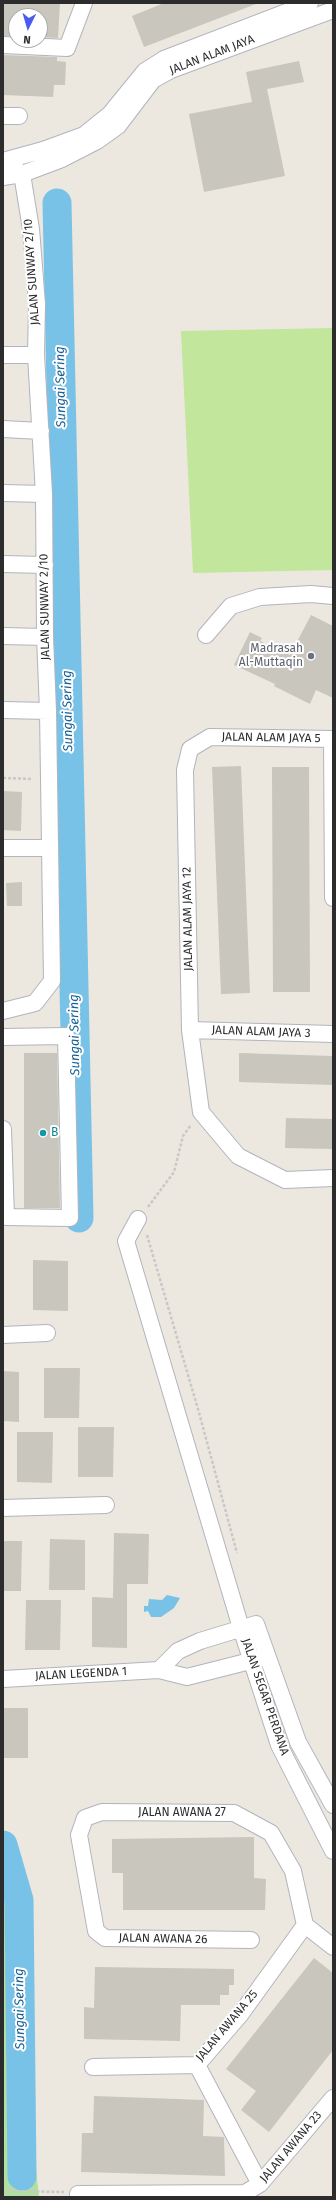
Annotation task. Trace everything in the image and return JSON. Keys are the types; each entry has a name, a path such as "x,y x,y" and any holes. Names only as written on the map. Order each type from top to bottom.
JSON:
{"street":[{"path":"3,45 67,48 84,3"},
{"name":"JALAN ALAM JAYA","path":"3,161 43,150 84,135 110,114 146,71 164,59 278,9 310,3"},
{"name":"JALAN ALAM JAYA","path":"3,177 22,174 62,158 97,141 118,126 153,80 170,70 333,10"},
{"path":"3,165 14,167 22,174 28,165 84,135"},
{"name":"JALAN SUNWAY 2/10","path":"3,1011 35,1003 52,981 48,711 45,637 44,494 36,355 37,304 31,229 22,174"},
{"path":"3,355 36,355"},
{"path":"3,430 41,430"},
{"path":"3,493 44,494"},
{"path":"3,564 45,565"},
{"path":"206,635 231,606 260,597 311,594 333,596"},
{"path":"3,636 45,637"},
{"path":"3,710 48,711"},
{"name":"JALAN ALAM JAYA 5","path":"210,737 333,740"},
{"name":"JALAN ALAM JAYA 12","path":"210,737 190,749 185,770 190,1030 201,1112 238,1156 265,1170 285,1180 333,1178"},
{"path":"333,740 333,898"},
{"path":"3,848 50,848"},
{"name":"JALAN ALAM JAYA 3","path":"190,1030 333,1034"},
{"path":"3,1037 66,1036 70,1218 6,1217 3,1129"},
{"name":"JALAN SEGAR PERDANA","path":"138,1219 126,1241 248,1626 260,1658 298,1742 333,1805"},
{"path":"3,1335 47,1333"},
{"path":"3,1508 106,1504"},
{"path":"160,1670 178,1651 200,1641 248,1626"},
{"name":"JALAN SEGAR PERDANA","path":"260,1658 279,1745 333,1851"},
{"name":"JALAN LEGENDA 1","path":"3,1679 160,1670 187,1677 260,1658"},
{"name":"JALAN AWANA 27","path":"85,1818 102,1812 234,1813 271,1833 293,1871 305,1925"},
{"name":"JALAN AWANA 26","path":"85,1818 79,1835 96,1931 105,1938 251,1940"},
{"path":"305,1925 333,1947"},
{"name":"JALAN AWANA 25","path":"93,2067 197,2065 240,2014 305,1925"},
{"path":"197,2065 260,2184"},
{"name":"JALAN AWANA 23","path":"78,2195 245,2193 260,2184 333,2098"}],"path":[{"path":"3,778 49,780"},
{"path":"183,1136 174,1172 138,1219 150,1244 238,1555"},
{"path":"3,2194 5,2191 78,2195"}],"green space":[{"path":"333,328 333,570 193,573 181,331"},
{"path":"3,1886 7,1896 39,2197 3,2197"}],"water":[{"path":"167,1595 180,1598 174,1608 161,1617 151,1617 148,1611 144,1612 144,1606 148,1606 149,1599 162,1600"}],"building":[{"path":"3,3 60,3 58,38 48,37 48,8 8,8 8,36 3,36"},
{"path":"164,3 256,4 144,47 132,16"},
{"path":"3,55 57,57 57,61 66,62 65,85 54,85 53,97 3,95"},
{"path":"299,61 304,82 267,89 285,176 204,192 189,114 252,102 246,72"},
{"name":"Madrasah Al-Muttaqin","path":"311,615 333,626 333,698 316,690 310,704 274,686 275,684 234,665 250,632 262,638 260,641 290,655"},
{"path":"241,766 250,993 221,994 212,767"},
{"path":"272,767 309,767 310,992 273,992"},
{"path":"3,791 22,792 21,831 3,830"},
{"path":"22,882 22,906 7,906 6,883"},
{"name":"B","path":"24,1053 57,1053 60,1208 24,1208"},
{"path":"239,1053 333,1056 333,1085 239,1082"},
{"path":"286,1118 333,1119 333,1149 285,1148"},
{"path":"33,1260 68,1261 68,1311 33,1310"},
{"path":"44,1368 80,1368 79,1418 44,1418"},
{"path":"3,1371 19,1372 19,1422 3,1421"},
{"path":"78,1427 114,1427 113,1477 78,1477"},
{"path":"17,1432 53,1432 52,1483 17,1482"},
{"path":"114,1533 149,1534 148,1584 127,1584 127,1648 92,1647 92,1597 113,1598"},
{"path":"50,1539 85,1540 85,1590 49,1590"},
{"path":"3,1541 22,1541 21,1591 3,1591"},
{"path":"26,1600 61,1600 60,1650 25,1650"},
{"path":"3,1708 28,1708 28,1758 3,1758"},
{"path":"254,1837 254,1878 266,1879 265,1910 123,1910 123,1873 112,1873 112,1839"},
{"path":"314,1958 333,1973 333,2050 269,2132 241,2110 256,2091 226,2069"},
{"path":"95,1967 234,1969 234,1985 229,1985 229,1995 220,1995 220,2005 181,2005 180,2041 84,2039 84,2007 94,2008"},
{"path":"94,2096 204,2100 203,2136 224,2137 225,2176 81,2172 82,2133 93,2133"}],"waterway":[{"name":"Sungai Sering","path":"57,203 79,1218"},
{"name":"Sungai Sering","path":"3,1845 19,1900 22,2176"}],"place":[{"name":"Madrasah Al-Muttaqin","path":"311,656"},
{"name":"B","path":"43,1133"}]}
